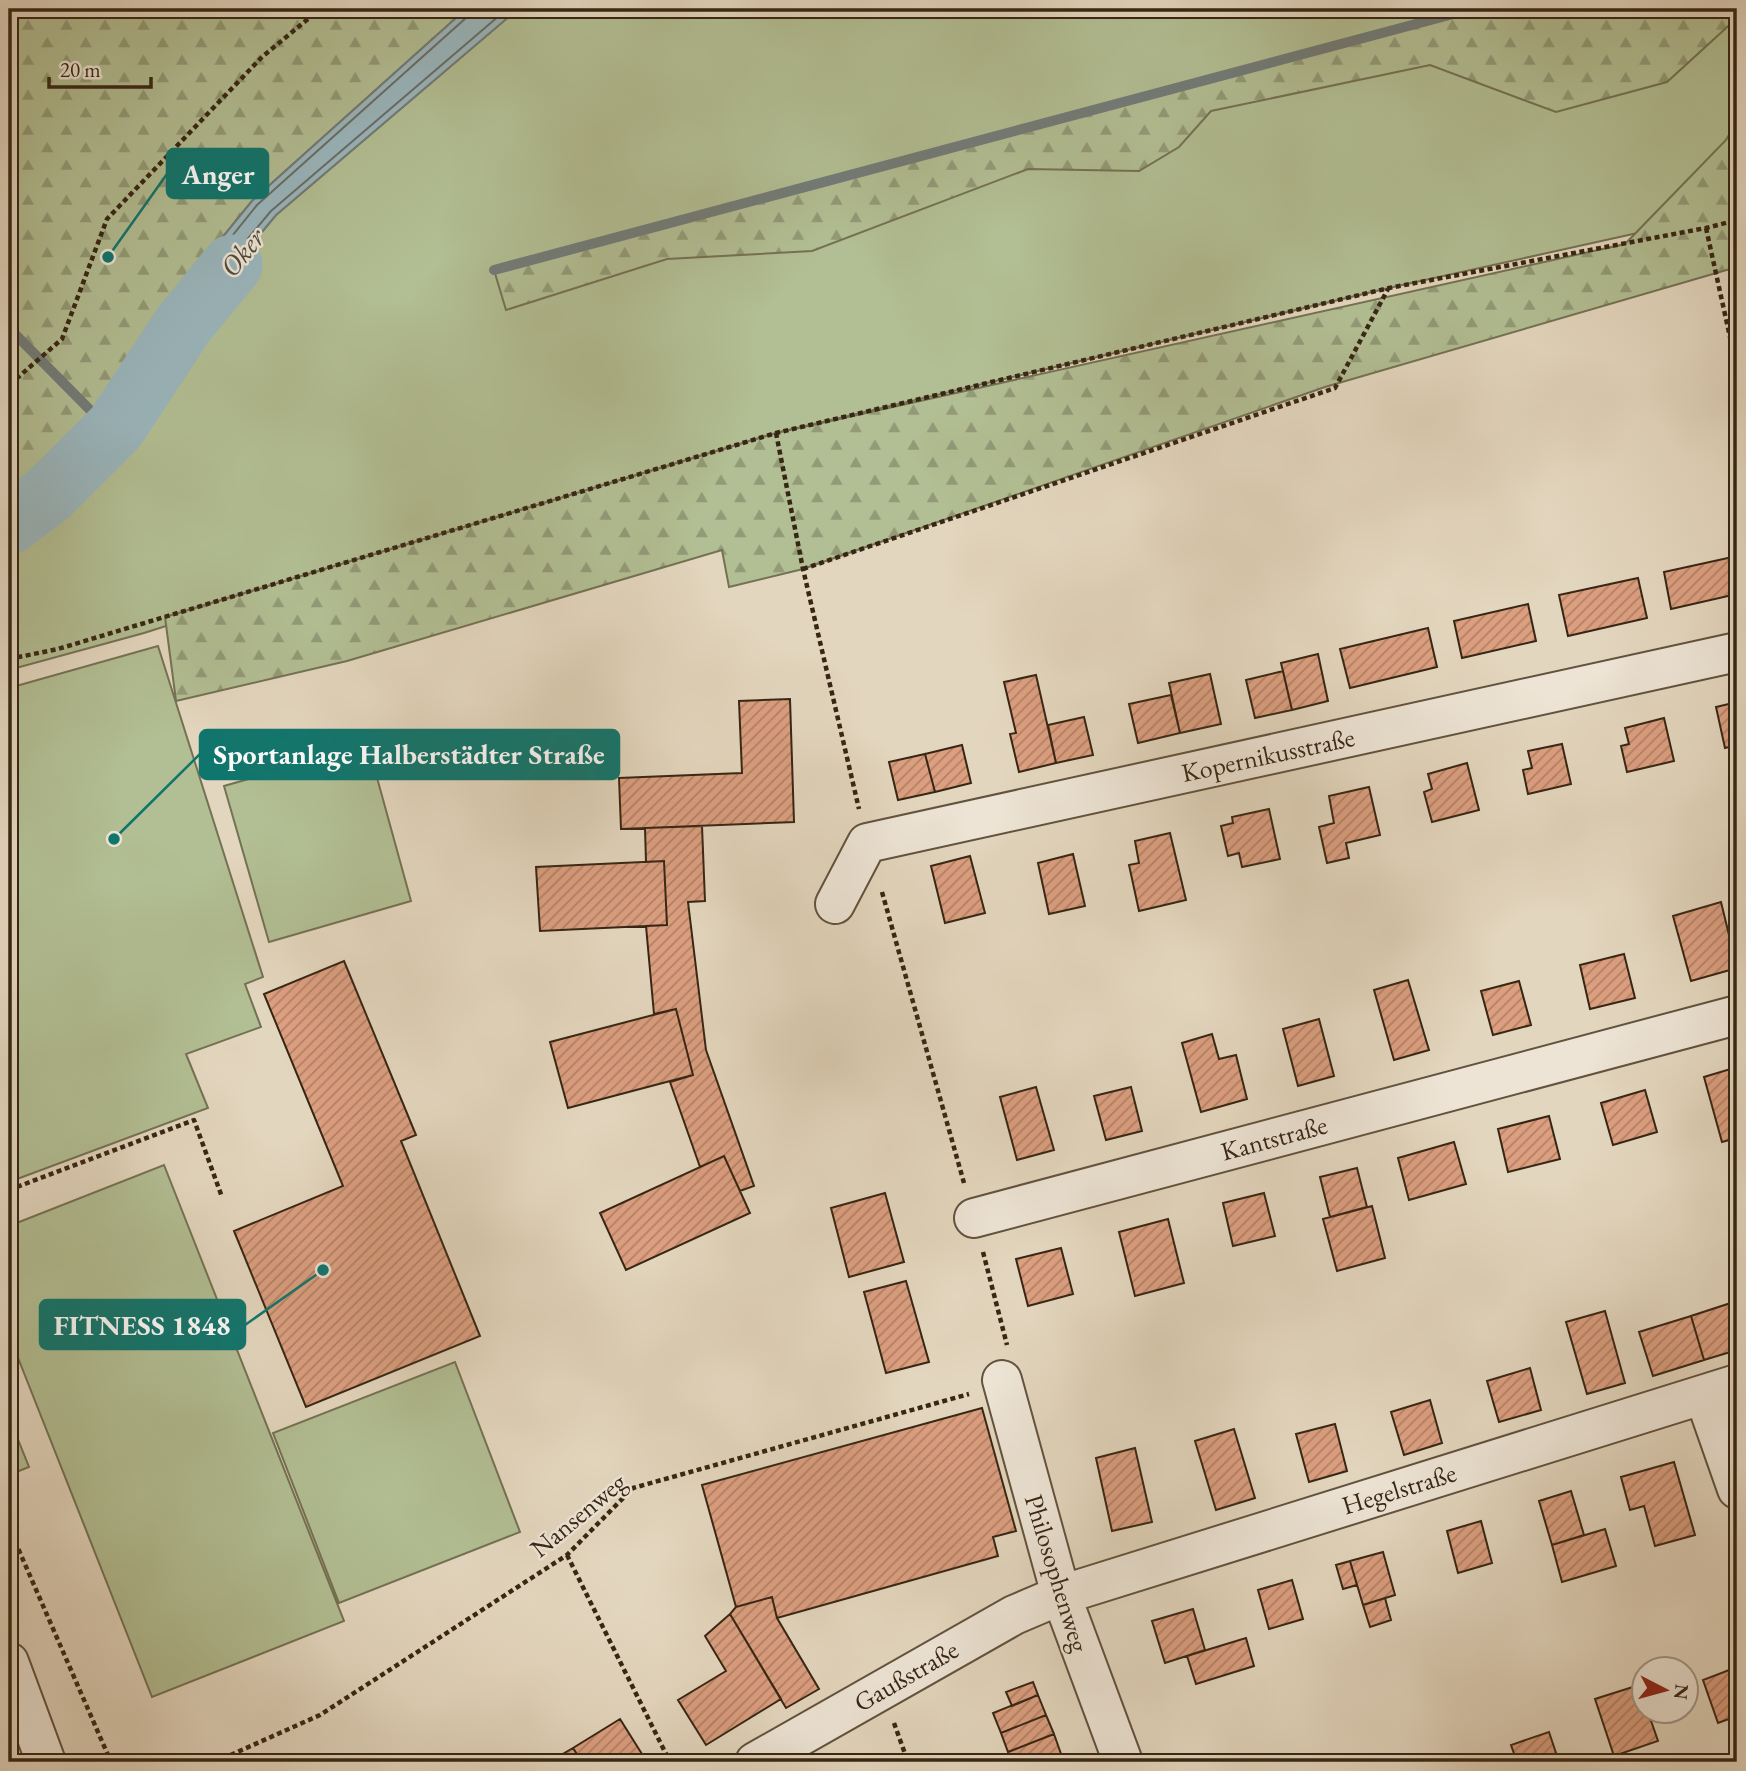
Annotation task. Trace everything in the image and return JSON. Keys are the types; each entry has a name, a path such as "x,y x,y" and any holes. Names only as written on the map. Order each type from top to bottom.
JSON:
{"street":[{"name":"Kopernikusstraße","path":"867,843 1737,653"},
{"path":"835,904 867,843"},
{"name":"Kantstraße","path":"974,1218 1737,1015"},
{"name":"Philosophenweg","path":"1002,1380 1061,1595 1124,1762"},
{"path":"1720,1390 1737,1489"},
{"name":"Hegelstraße","path":"1061,1595 1720,1390"},
{"name":"Gaußstraße","path":"755,1762 1014,1615 1061,1595"},
{"path":"9,1662 46,1762"}],"path":[{"path":"9,383 62,339 107,219 262,57 320,9"},
{"path":"9,659 58,649 776,433 1389,288 1737,220"},
{"path":"1706,228 1737,369"},
{"path":"803,569 1335,388 1389,288"},
{"path":"776,433 803,569 867,843 974,1218 1010,1356 1002,1380"},
{"path":"9,1190 194,1120 222,1198"},
{"name":"Nansenweg","path":"215,1762 320,1714 567,1555 633,1488 958,1399 1002,1380"},
{"path":"9,1542 14,1539 111,1762"},
{"path":"567,1555 670,1762"}],"green space":[{"path":"9,9 466,9 252,201 161,313 94,414 29,482 9,498"},
{"path":"518,9 1737,9 1737,211 1389,288 776,433 144,633 9,670 9,520 104,439 176,335 276,215"},
{"path":"1472,9 1737,9 1737,18 1667,82 1556,112 1430,65 1211,111 1179,147 1139,171 1028,169 812,251 667,259 506,310 494,270"},
{"path":"1737,121 1737,267 1325,387 803,569 729,587 722,550 347,661 176,701 165,617 776,433 1625,244 1726,140"},
{"path":"158,646 263,977 245,984 261,1027 186,1054 208,1108 9,1182 9,688"},
{"path":"368,745 411,901 269,942 224,786"},
{"path":"164,1165 344,1621 152,1697 9,1335 9,1226"},
{"path":"455,1362 520,1532 339,1603 273,1433"},
{"path":"9,1417 29,1467 9,1475"}],"water":[{"path":"466,9 518,9 276,215 176,335 104,439 9,520 9,498 30,482 94,414 161,313 252,201"}],"building":[{"path":"1737,556 1737,594 1671,609 1664,572"},
{"path":"1638,578 1647,618 1568,636 1559,595"},
{"path":"1528,604 1536,641 1462,658 1454,621"},
{"path":"1428,628 1437,667 1350,688 1340,649"},
{"path":"1318,654 1328,701 1292,710 1281,663"},
{"path":"1283,671 1292,710 1255,718 1246,680"},
{"path":"1210,674 1221,724 1180,733 1169,683"},
{"path":"1036,675 1056,763 1019,772 1010,734 1016,733 1004,682"},
{"path":"1171,695 1180,733 1138,743 1129,704"},
{"path":"790,699 794,822 621,829 619,778 742,773 739,701"},
{"path":"1737,702 1737,745 1725,748 1716,707"},
{"path":"1084,717 1093,755 1056,763 1048,725"},
{"path":"1664,718 1674,761 1627,772 1621,746 1629,744 1625,728"},
{"path":"1562,744 1571,784 1528,794 1523,770 1532,768 1528,751"},
{"path":"962,745 971,783 935,792 925,754"},
{"path":"925,754 935,792 898,800 889,762"},
{"path":"1467,763 1479,810 1432,822 1424,792 1432,789 1428,774"},
{"path":"1369,787 1380,835 1346,843 1349,858 1327,863 1319,827 1334,823 1329,796"},
{"path":"1269,809 1280,859 1242,867 1239,853 1228,856 1221,826 1233,823 1232,817"},
{"path":"702,826 705,901 688,902 706,1050 754,1186 740,1191 724,1156 700,1167 670,1082 693,1075 676,1009 654,1014 646,926 667,925 664,861 646,862 645,828"},
{"path":"1170,833 1186,900 1139,911 1129,865 1139,863 1135,841"},
{"path":"1073,854 1085,906 1049,914 1038,863"},
{"path":"970,856 985,913 945,923 931,866"},
{"path":"664,861 667,925 540,931 536,867"},
{"path":"1721,902 1737,968 1691,981 1673,916"},
{"path":"1624,954 1635,998 1590,1009 1580,965"},
{"path":"344,961 416,1135 401,1141 480,1336 306,1407 234,1231 343,1186 264,994"},
{"path":"1408,980 1429,1050 1394,1060 1374,990"},
{"path":"1519,981 1531,1025 1493,1035 1481,991"},
{"path":"676,1009 693,1075 568,1108 550,1042"},
{"path":"1319,1019 1334,1076 1298,1086 1283,1029"},
{"path":"1212,1034 1219,1059 1236,1055 1247,1099 1201,1112 1182,1043"},
{"path":"1737,1067 1737,1138 1722,1142 1704,1077"},
{"path":"1036,1087 1054,1150 1017,1160 1000,1097"},
{"path":"1131,1087 1142,1131 1106,1140 1094,1096"},
{"path":"1645,1090 1657,1132 1613,1145 1601,1103"},
{"path":"1549,1116 1560,1159 1508,1172 1498,1129"},
{"path":"1454,1142 1466,1184 1409,1200 1398,1158"},
{"path":"724,1156 750,1213 626,1270 600,1213"},
{"path":"1357,1168 1367,1207 1330,1217 1320,1177"},
{"path":"885,1193 904,1262 849,1277 831,1208"},
{"path":"1264,1193 1275,1236 1233,1246 1223,1203"},
{"path":"1372,1206 1385,1258 1337,1271 1323,1219"},
{"path":"1168,1219 1184,1283 1135,1296 1119,1232"},
{"path":"1061,1248 1073,1294 1028,1306 1016,1259"},
{"path":"906,1281 929,1362 886,1373 864,1292"},
{"path":"1737,1301 1737,1350 1704,1360 1691,1316"},
{"path":"1605,1311 1625,1383 1587,1394 1566,1322"},
{"path":"1691,1316 1704,1360 1653,1376 1639,1332"},
{"path":"1530,1368 1541,1410 1499,1422 1487,1381"},
{"path":"1430,1400 1442,1443 1404,1455 1391,1412"},
{"path":"982,1408 1016,1531 993,1537 998,1556 777,1618 772,1597 736,1607 702,1485"},
{"path":"1335,1424 1347,1471 1309,1482 1296,1434"},
{"path":"1234,1429 1255,1498 1216,1510 1195,1441"},
{"path":"1135,1448 1152,1522 1112,1531 1096,1458"},
{"path":"1674,1462 1695,1535 1655,1546 1644,1506 1630,1510 1621,1477"},
{"path":"1571,1491 1584,1535 1552,1545 1539,1501"},
{"path":"1481,1521 1492,1563 1458,1573 1447,1531"},
{"path":"1605,1529 1616,1566 1562,1582 1552,1545"},
{"path":"1383,1552 1395,1595 1363,1605 1350,1561"},
{"path":"1350,1561 1357,1585 1343,1589 1336,1565"},
{"path":"1292,1580 1303,1619 1269,1629 1258,1590"},
{"path":"772,1597 777,1618 819,1689 786,1708 730,1614 736,1607"},
{"path":"1385,1598 1391,1620 1370,1627 1363,1605"},
{"path":"1193,1609 1205,1650 1165,1663 1152,1621"},
{"path":"730,1614 781,1699 706,1745 678,1700 726,1671 705,1636"},
{"path":"1246,1638 1254,1666 1196,1684 1187,1656"},
{"path":"1737,1667 1737,1716 1718,1723 1703,1680"},
{"path":"1033,1682 1038,1695 1012,1706 1006,1692"},
{"path":"1630,1688 1630,1726 1653,1726 1658,1741 1614,1756 1595,1699"},
{"path":"1038,1695 1046,1715 1001,1733 993,1713"},
{"path":"1046,1715 1054,1734 1008,1752 1001,1733"},
{"path":"620,1719 647,1762 582,1762 573,1748"},
{"path":"1549,1732 1559,1762 1517,1762 1511,1745"},
{"path":"1054,1734 1061,1754 1040,1762 1012,1762 1008,1752"},
{"path":"573,1748 582,1762 549,1762"},
{"path":"1061,1754 1064,1762 1040,1762"}],"waterway":[{"path":"494,270 1472,9"},
{"name":"Oker","path":"9,524 48,495 116,427 183,325 232,265"},
{"path":"9,325 94,414 116,427"}],"place":[{"name":"Anger","path":"108,257"},
{"name":"Sportanlage Halberstädter Straße","path":"114,839"},
{"name":"FITNESS 1848","path":"323,1270"}]}
